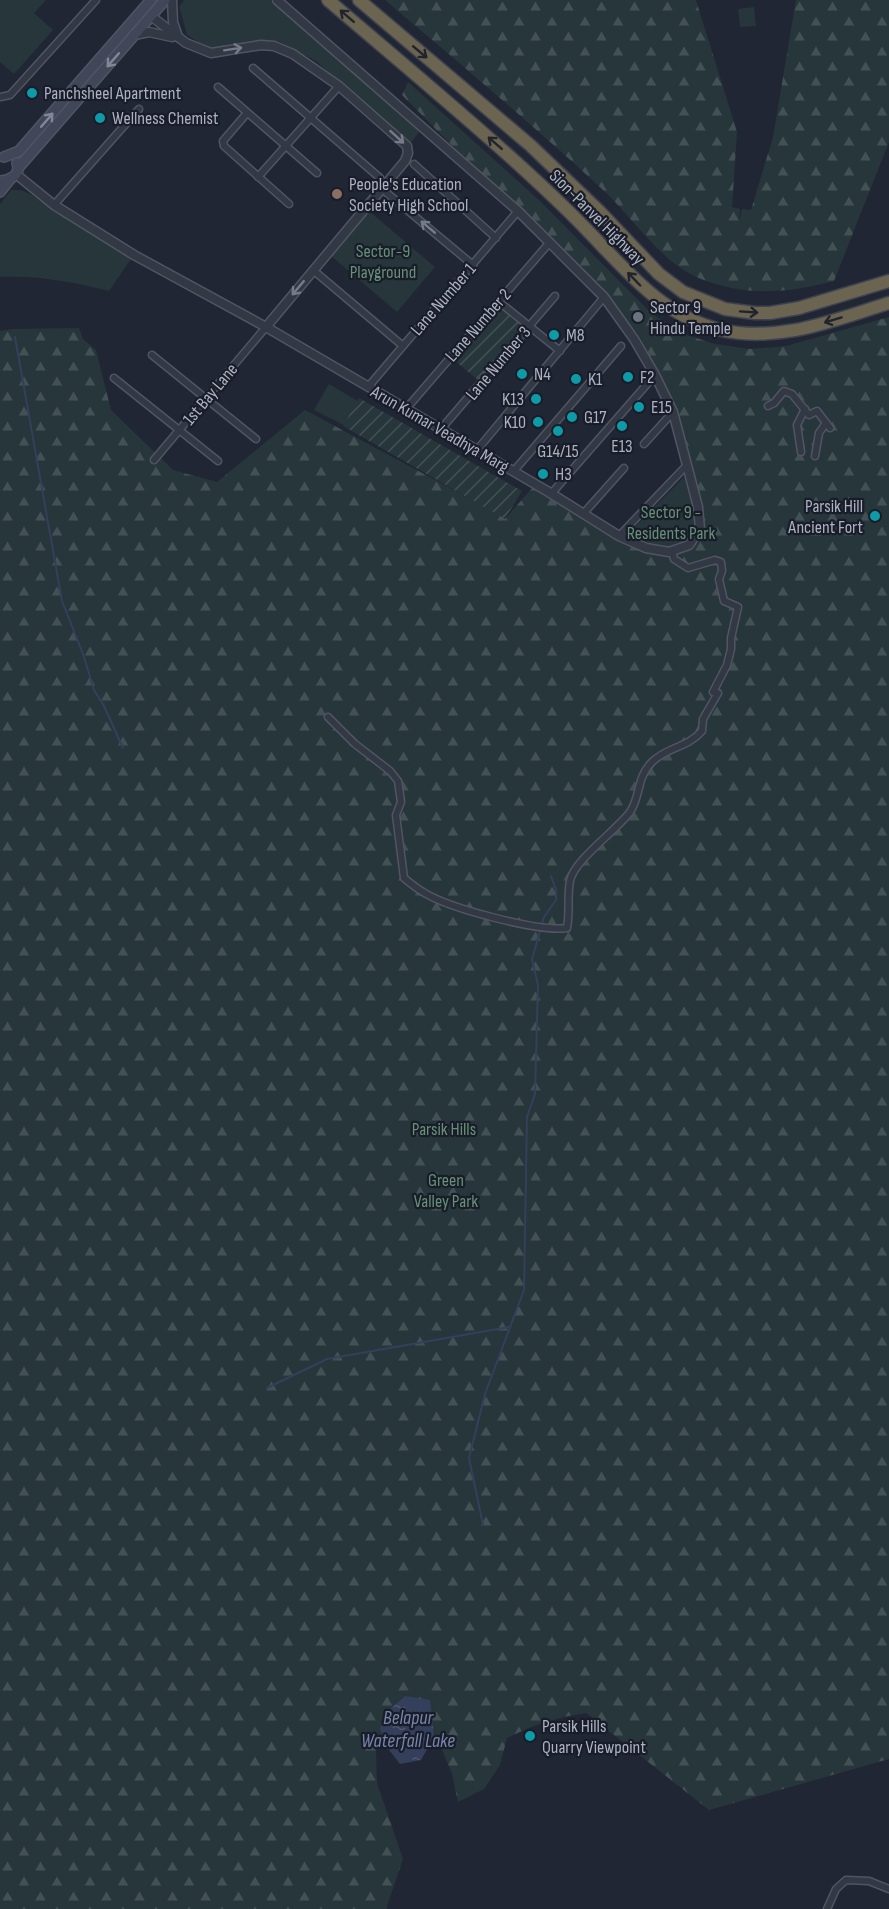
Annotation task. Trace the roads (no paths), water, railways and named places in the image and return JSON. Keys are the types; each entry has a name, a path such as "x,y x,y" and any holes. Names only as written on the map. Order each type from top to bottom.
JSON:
{"highway":[{"name":"Sion-Panvel Highway","path":"328,0 516,162 645,290 672,310 687,318 720,329 737,333 771,334 805,329 889,303"},
{"name":"Sion-Panvel Highway","path":"359,0 530,145 599,211 659,274 683,292 725,309 770,313 799,308 889,281"}],"main road":[{"path":"2,157 19,151 151,0"},
{"path":"0,192 162,1"},
{"path":"2,157 16,161 16,173"},
{"path":"0,181 16,173"}],"street":[{"path":"0,98 10,95 96,0"},
{"path":"172,0 173,22 178,38"},
{"path":"277,0 518,211 604,297 627,328 655,375 673,412 698,507 699,529 689,545 672,551 674,559 688,568 715,560 721,562 722,571 718,579 724,601 738,607 730,638 731,649 728,665 713,692 718,693 703,719 702,731 689,743 657,757 641,776 635,802 630,812 594,848 570,880 567,928 536,926 476,912 424,893 404,878 396,815 401,802 398,781 390,771 355,744 328,717"},
{"path":"151,16 178,38"},
{"path":"134,35 156,32 178,38 211,53 247,47 274,46 292,54 339,86 407,146 408,153 405,161 266,327"},
{"path":"253,68 380,178"},
{"path":"258,177 339,86"},
{"path":"218,87 316,173"},
{"path":"54,205 139,109"},
{"path":"247,113 223,141 223,144 289,204"},
{"path":"414,164 496,238"},
{"name":"Arun Kumar Veadhya Marg","path":"16,173 54,205 135,255 266,327 619,536 645,548 672,551"},
{"path":"382,189 472,265"},
{"name":"Lane Number 1","path":"368,387 518,211"},
{"name":"Lane Number 2","path":"406,409 550,242"},
{"path":"314,270 403,346"},
{"name":"Lane Number 3","path":"441,429 555,296"},
{"path":"477,450 604,297"},
{"path":"498,301 560,351"},
{"name":"1st Bay Lane","path":"154,460 266,327"},
{"path":"513,472 621,346"},
{"path":"152,354 256,439"},
{"path":"551,494 655,375"},
{"path":"114,378 218,461"},
{"path":"768,406 784,391 792,394 809,415 817,411 828,425 819,433 815,456"},
{"path":"801,452 797,425 805,409"},
{"path":"644,444 673,412"},
{"path":"619,536 687,465"},
{"path":"583,514 624,468"},
{"path":"827,1909 836,1889 846,1880 869,1881 889,1889"}],"water":[{"name":"Belapur Waterfall Lake","path":"405,1696 430,1700 434,1737 421,1760 400,1764 390,1751 380,1729 386,1713"}],"waterway":[{"path":"15,337 62,601 83,654 94,690 123,748"},
{"path":"483,1525 469,1458 485,1394 524,1290 527,1117 535,1094 538,985 532,959 544,917 556,900 556,890 551,876"},
{"path":"267,1388 327,1359 509,1327"}],"place":[{"name":"Panchsheel Apartment","path":"32,93"},
{"name":"Wellness Chemist","path":"100,118"},
{"name":"People's Education Society High School","path":"337,194"},
{"name":"Sector 9 Hindu Temple","path":"638,317"},
{"name":"M8","path":"554,335"},
{"name":"N4","path":"522,374"},
{"name":"F2","path":"628,377"},
{"name":"K1","path":"576,379"},
{"name":"K13","path":"536,399"},
{"name":"E15","path":"639,407"},
{"name":"G17","path":"572,417"},
{"name":"K10","path":"538,422"},
{"name":"E13","path":"622,426"},
{"name":"G14/15","path":"558,431"},
{"name":"H3","path":"543,474"},
{"name":"Parsik Hill Ancient Fort","path":"875,516"},
{"name":"Parsik Hills Quarry Viewpoint","path":"530,1736"}],"park label":[{"name":"Sector-9 Playground","path":"383,261"},
{"name":"Sector 9 - Residents Park","path":"671,522"},
{"name":"Parsik Hills","path":"444,1129"},
{"name":"Green Valley Park","path":"446,1190"}]}
